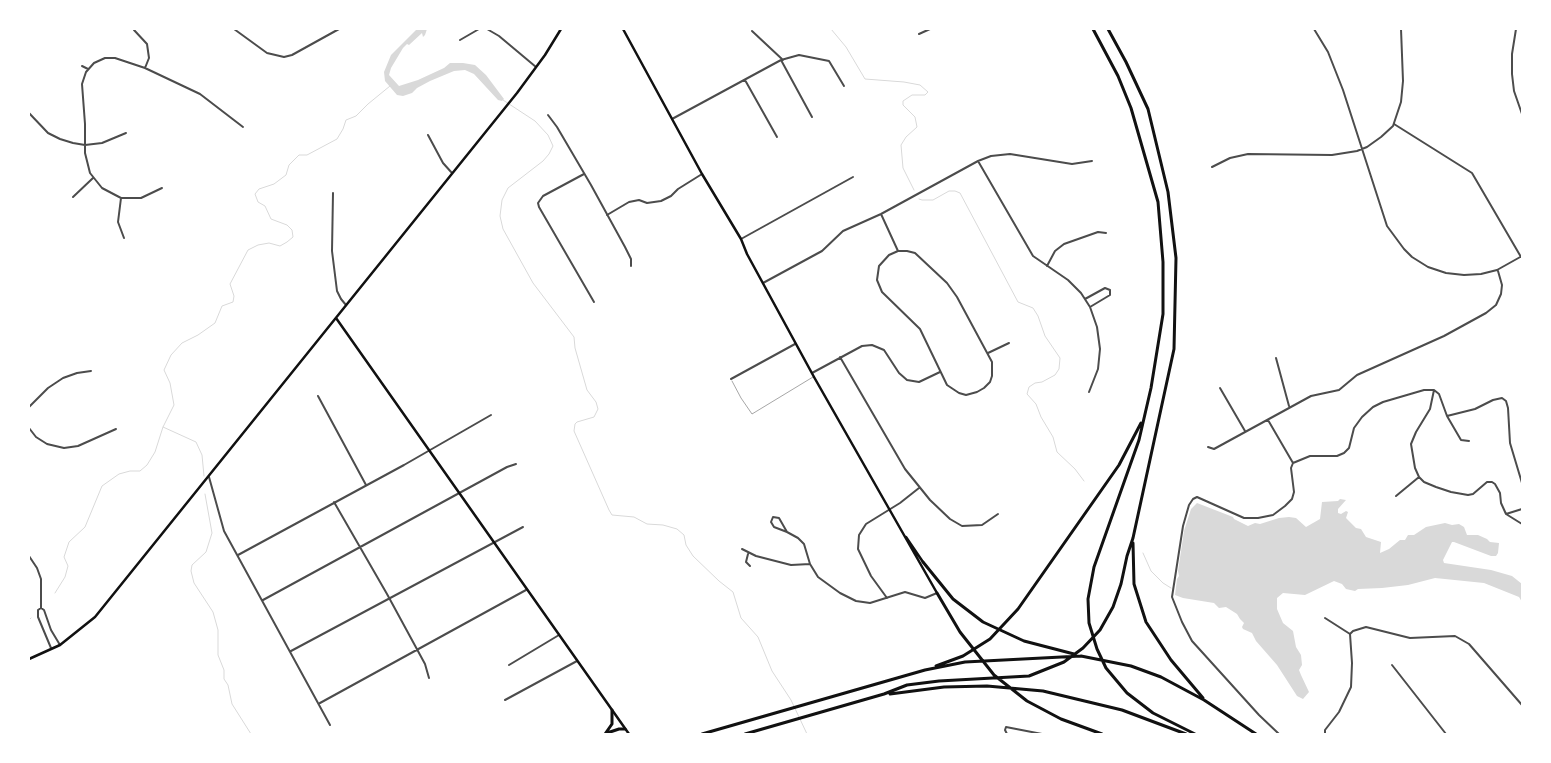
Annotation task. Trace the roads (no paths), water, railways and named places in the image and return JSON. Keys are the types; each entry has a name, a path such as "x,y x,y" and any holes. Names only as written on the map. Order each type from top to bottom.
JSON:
{"highway":[{"path":"1093,29 1118,76 1131,108 1158,202 1163,262 1163,314 1153,379 1139,440 1094,567 1088,599 1090,623 1102,660 1118,684 1144,708 1195,734"},
{"path":"745,734 884,694 907,685 939,681 1029,676 1064,662 1090,641 1100,630 1113,607 1122,584 1127,556 1133,538 1174,349 1176,258 1168,192 1148,110 1126,62 1108,29"},
{"path":"702,734 925,670 963,656 990,639 1018,609 1119,466 1144,418"},
{"path":"1133,538 1134,584 1146,622 1171,660 1204,700"},
{"path":"923,562 953,599 983,622 1011,636 1044,647 1123,664 1151,673 1204,700 1256,734"},
{"path":"937,593 960,632 994,675 1027,701 1061,719 1102,734"},
{"path":"925,670 965,662 1081,656"},
{"path":"884,694 944,687 987,686 1043,691 1122,710 1186,734"},
{"path":"605,734 612,724 612,710"},
{"path":"605,734 619,729 626,729"}],"main road":[{"path":"29,659 60,644 96,617 536,68 561,29"},
{"path":"623,29 702,174 741,239 814,377 937,593"},
{"path":"336,318 629,734"},
{"path":"905,536 911,542 923,562"}],"street":[{"path":"234,29 267,53 284,57 339,29"},
{"path":"460,40 479,29"},
{"path":"487,29 499,36 536,68"},
{"path":"919,34 930,29"},
{"path":"1314,29 1334,66 1387,226 1398,242 1412,257 1428,267 1455,274 1473,275 1498,270 1522,256 1472,173 1394,124"},
{"path":"1212,167 1230,158 1248,154 1332,155 1362,149 1381,137 1394,124 1403,92 1401,29"},
{"path":"1516,29 1512,54 1512,74 1514,91 1522,114"},
{"path":"134,30 147,44 149,58 146,68"},
{"path":"752,31 782,60 812,117"},
{"path":"672,119 782,60 799,55 831,62 844,86"},
{"path":"162,188 141,198 121,198 108,193 93,178 84,153 82,84 83,77 99,60 115,58 146,68 200,94 243,127"},
{"path":"82,66 88,70"},
{"path":"746,80 777,137"},
{"path":"29,113 42,129 73,144 102,143 126,133"},
{"path":"548,116 558,127 607,215 631,259 631,266"},
{"path":"428,135 442,163 452,173"},
{"path":"763,283 818,254 843,231 881,214 978,161 991,156 1010,154 1072,164 1092,161"},
{"path":"978,161 1029,252 1068,280 1090,307 1097,327 1100,349 1098,369 1089,392"},
{"path":"584,174 542,196 538,203 594,302"},
{"path":"607,215 629,202 639,200 647,203 660,201 671,196 678,189 702,174"},
{"path":"741,239 853,177"},
{"path":"73,197 93,178"},
{"path":"333,193 332,251 337,291 347,305"},
{"path":"121,198 118,222 124,238"},
{"path":"881,214 898,251"},
{"path":"1047,266 1055,251 1064,244 1098,232 1106,233"},
{"path":"898,251 915,253 947,283 988,352 992,362 990,382 977,392 966,395 947,385 927,340 920,329 885,296 878,284 877,273 879,266 888,256 898,251"},
{"path":"1208,447 1214,448 1316,394 1339,390 1361,373 1444,336 1486,313 1496,304 1501,294 1502,285 1498,270"},
{"path":"1085,299 1105,288 1110,290 1110,295 1090,307"},
{"path":"988,352 1009,343"},
{"path":"731,380 796,344"},
{"path":"812,373 866,345 878,346 887,353 902,376 912,382 924,380 940,372"},
{"path":"840,357 901,462 919,488 950,519 962,526 972,527 982,525 998,514"},
{"path":"1276,358 1290,407"},
{"path":"29,407 55,382 71,374 91,371"},
{"path":"1220,388 1245,432"},
{"path":"1279,734 1258,715 1192,641 1172,597 1185,514 1189,505 1195,498 1199,498 1244,518 1273,515 1292,499 1294,492 1291,468 1293,463 1310,456 1337,456 1344,453 1349,448 1354,428 1373,407 1383,402 1409,396 1424,390 1434,390 1439,394 1447,416 1461,440 1469,441"},
{"path":"1434,390 1430,409 1411,444 1418,476 1424,482 1451,492 1468,495 1473,494 1487,482 1492,482 1500,493 1501,503 1506,514 1522,524"},
{"path":"318,396 366,485"},
{"path":"1447,416 1475,409 1493,400 1502,398 1506,401 1510,443 1522,483"},
{"path":"238,555 404,466 491,415"},
{"path":"1267,420 1293,463"},
{"path":"29,428 36,437 47,444 64,448 78,446 116,429"},
{"path":"263,600 507,467 516,464"},
{"path":"1396,496 1418,476"},
{"path":"209,477 224,531 330,725"},
{"path":"886,598 871,576 858,550 859,535 866,524 906,499 919,488"},
{"path":"334,502 416,649 428,672 429,678"},
{"path":"1506,514 1522,509"},
{"path":"787,532 782,521 777,517 773,517 771,522 774,527 798,538 804,544 810,564 818,577 826,584 856,601 870,603 905,592 925,598 937,593"},
{"path":"291,652 523,528"},
{"path":"742,549 748,554 791,566 810,564"},
{"path":"748,554 746,562 750,566"},
{"path":"29,556 37,568 41,579 41,608 38,610 38,617 52,649"},
{"path":"319,704 526,590"},
{"path":"41,608 44,610 51,630 60,644"},
{"path":"1325,618 1350,634"},
{"path":"1350,634 1353,631 1366,627 1410,638 1454,636 1469,644 1522,705"},
{"path":"1325,734 1325,730 1339,712 1351,687 1350,634"},
{"path":"509,665 559,635"},
{"path":"505,700 577,661"},
{"path":"1392,665 1446,734"},
{"path":"1007,734 1006,727 1042,734"}],"lane":[{"path":"731,380 752,414 814,377"}],"waterway":[{"path":"831,29 846,47 865,79 920,85 928,92 925,95 912,95 903,101 903,105 915,117 917,127 906,137 901,145 903,168 914,190"},
{"path":"204,476 202,455 196,442 163,427 174,405 170,383 164,370 171,355 182,343 215,323 222,306 233,302 234,296 230,284 248,250 258,245 269,243 280,246 293,237 292,230 287,225 271,219 265,206 258,202 255,194 259,189 274,184 286,175 289,165 299,155 307,155 337,139 346,120 356,116 390,86"},
{"path":"503,100 535,121 548,135 553,146 543,161 508,188 502,200 500,216 503,229 533,283 574,337 575,348 587,390 596,402 598,409 594,417 577,422 574,431 609,510 612,515 634,517 647,524 663,525 677,529 684,535 686,545 693,556 733,592 741,618 758,637 772,671 791,700 807,734"},
{"path":"919,199 933,200 949,191 960,193 1018,302 1033,308 1038,316 1045,336 1060,358 1059,369 1055,375 1029,387 1027,394 1036,404 1041,417 1053,437 1057,452 1075,469 1084,481"},
{"path":"55,593 65,577 68,566 64,557 69,542 85,527 102,486 119,474 140,471 147,465 155,452 163,427"},
{"path":"205,494 212,533 206,552 192,565 191,571 194,583 213,612 218,630 218,655 224,670 224,679 228,685 232,704 251,734"},
{"path":"1143,553 1151,571 1171,588"}]}
